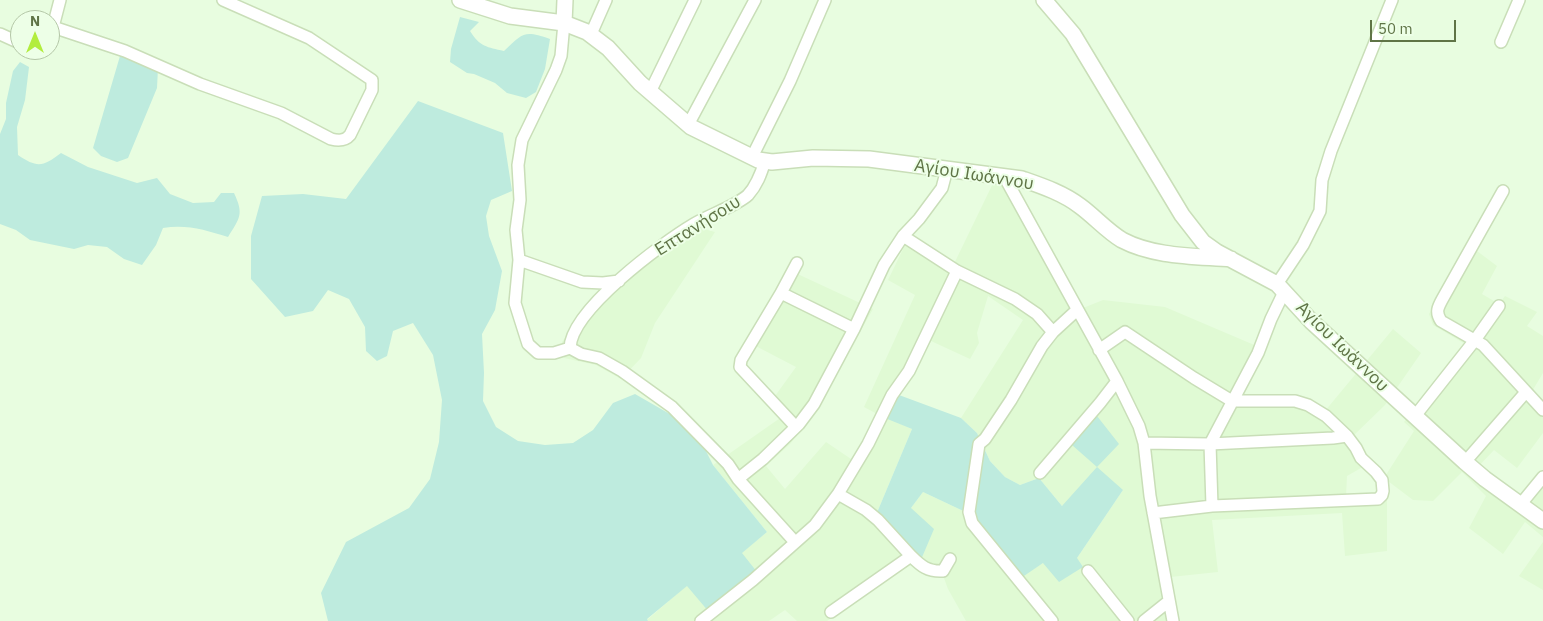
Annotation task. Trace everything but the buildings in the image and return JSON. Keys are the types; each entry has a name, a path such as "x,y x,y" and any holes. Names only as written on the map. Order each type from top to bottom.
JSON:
{"street":[{"path":"60,32 124,51 200,84 281,113 332,138 346,139 350,136 372,90 372,80 309,38 223,0"},
{"name":"Αγίου Ιωάννου","path":"460,0 510,16 564,22 591,34 608,48 650,92 688,125 759,159 772,162 813,158 843,158 1022,179 1044,186 1065,196 1122,239 1139,248 1181,255 1231,259 1281,288 1311,321 1465,462 1543,521"},
{"path":"566,0 561,56 522,140 518,165 520,200 516,230 519,260 515,303 528,344 538,354 554,353 570,348 582,354 600,358 650,390 691,425 728,464 738,479 794,542"},
{"path":"591,34 606,0"},
{"path":"650,92 696,0"},
{"path":"688,125 755,0"},
{"name":"Επτανήσοιυ","path":"570,348 570,341 581,322 607,291 634,266 694,224 746,196 760,177 759,159 825,0"},
{"path":"1044,0 1073,34 1190,226 1203,242 1231,259"},
{"path":"1212,506 1210,444 1258,353 1281,288 1320,211 1322,180 1331,151 1392,0"},
{"path":"1501,42 1519,0"},
{"path":"738,479 763,459 796,427 814,404 854,329 884,265 903,236 919,219 942,188 946,169"},
{"path":"1004,176 1139,426 1144,444 1153,513 1173,621"},
{"path":"1503,191 1437,310 1437,315 1441,321 1483,345 1543,410"},
{"path":"903,236 957,271 1015,299 1037,314 1053,332"},
{"path":"519,260 582,282 603,283 619,281"},
{"path":"796,427 740,367 741,360 797,263"},
{"path":"701,621 754,580 815,525 838,494 868,444 892,396 909,371 957,271"},
{"path":"781,293 854,329"},
{"path":"1415,416 1475,340 1499,306"},
{"path":"1052,621 972,523 969,512 978,444 985,439 1011,400 1032,362 1053,332 1077,310"},
{"path":"1099,350 1125,332 1232,401 1295,401 1308,405 1326,416 1346,436 1362,458 1382,480 1382,495 1378,499 1212,506 1153,513"},
{"path":"1040,473 1100,403 1116,381"},
{"path":"1465,462 1526,392"},
{"path":"1144,444 1210,444 1346,436"},
{"path":"1520,505 1543,477"},
{"path":"838,494 866,510 878,520 922,567 934,572 943,571 950,559"},
{"path":"831,612 911,556"},
{"path":"1088,571 1128,621"},
{"path":"1144,621 1169,601"}],"shaded area":[{"path":"460,17 479,22 470,31 484,46 504,51 524,35 529,34 550,39 545,69 536,92 526,98 507,93 495,83 467,73 450,62 451,49"},
{"path":"120,56 158,68 157,88 128,158 117,162 101,156 93,148"},
{"path":"20,62 29,67 25,100 17,127 18,155 30,162 40,164 49,161 61,153 88,167 137,183 157,178 170,194 193,203 214,202 221,193 234,193 240,211 238,220 228,237 188,227 163,228 156,245 142,265 124,259 107,247 88,245 74,249 30,240 16,230 0,224 0,134 6,119 6,103 13,71"},
{"path":"418,101 503,133 512,191 491,200 486,216 489,236 502,271 495,310 482,334 483,401 496,427 518,441 545,445 573,443 593,430 613,403 635,394 675,417 703,445 713,465 767,532 742,553 761,577 709,612 687,586 647,619 648,621 328,621 321,593 346,542 409,508 430,479 439,442 442,400 433,355 413,323 393,331 387,356 377,361 366,351 365,327 349,299 328,290 313,311 285,317 251,279 251,236 262,196 303,194 346,199"},
{"path":"998,173 1078,310 1103,300 1165,307 1266,350 1236,400 1300,403 1320,417 1393,329 1421,353 1385,405 1351,438 1368,464 1347,476 1346,497 1387,496 1387,551 1345,556 1342,513 1212,520 1218,572 1161,578 1169,621 966,621 948,589 941,570 920,562 911,508 923,492 976,517 1020,577 1043,563 1077,558 1123,490 1062,506 1039,478 1020,485 1005,477 990,461 977,433 961,418 1023,320 988,296 977,333 979,343 970,359 931,341 912,376 885,417 912,429 876,515 913,559 827,621 797,621 785,610 769,621 648,621 687,585 741,553 767,532 713,465 783,416 770,403 796,367 748,342 789,270 873,309 810,420 790,444 766,466 785,489 826,442 854,461 879,415 864,407 915,295 888,280 905,245 951,270"},
{"path":"690,225 715,232 655,323 641,358 621,379 596,365 564,358 562,342 585,309"},
{"path":"1469,245 1497,266 1482,294 1499,304 1505,296 1537,312 1527,326 1543,336 1543,373 1531,393 1543,405 1543,433 1517,468 1494,450 1477,468 1517,503 1543,473 1543,537 1525,522 1503,554 1469,528 1486,496 1462,472 1433,501 1413,500 1384,478 1414,431 1404,422 1465,344 1433,325 1429,314"},
{"path":"899,395 961,418 977,433 990,461 1005,477 1020,485 1039,478 1062,506 1097,467 1123,490 1077,558 1083,567 1059,582 1043,563 1021,578 976,517 923,492 911,508 934,529 920,562 876,515 912,429 885,418"},
{"path":"1097,416 1119,444 1097,467 1072,445"},
{"path":"1543,542 1543,590 1519,576"}]}
